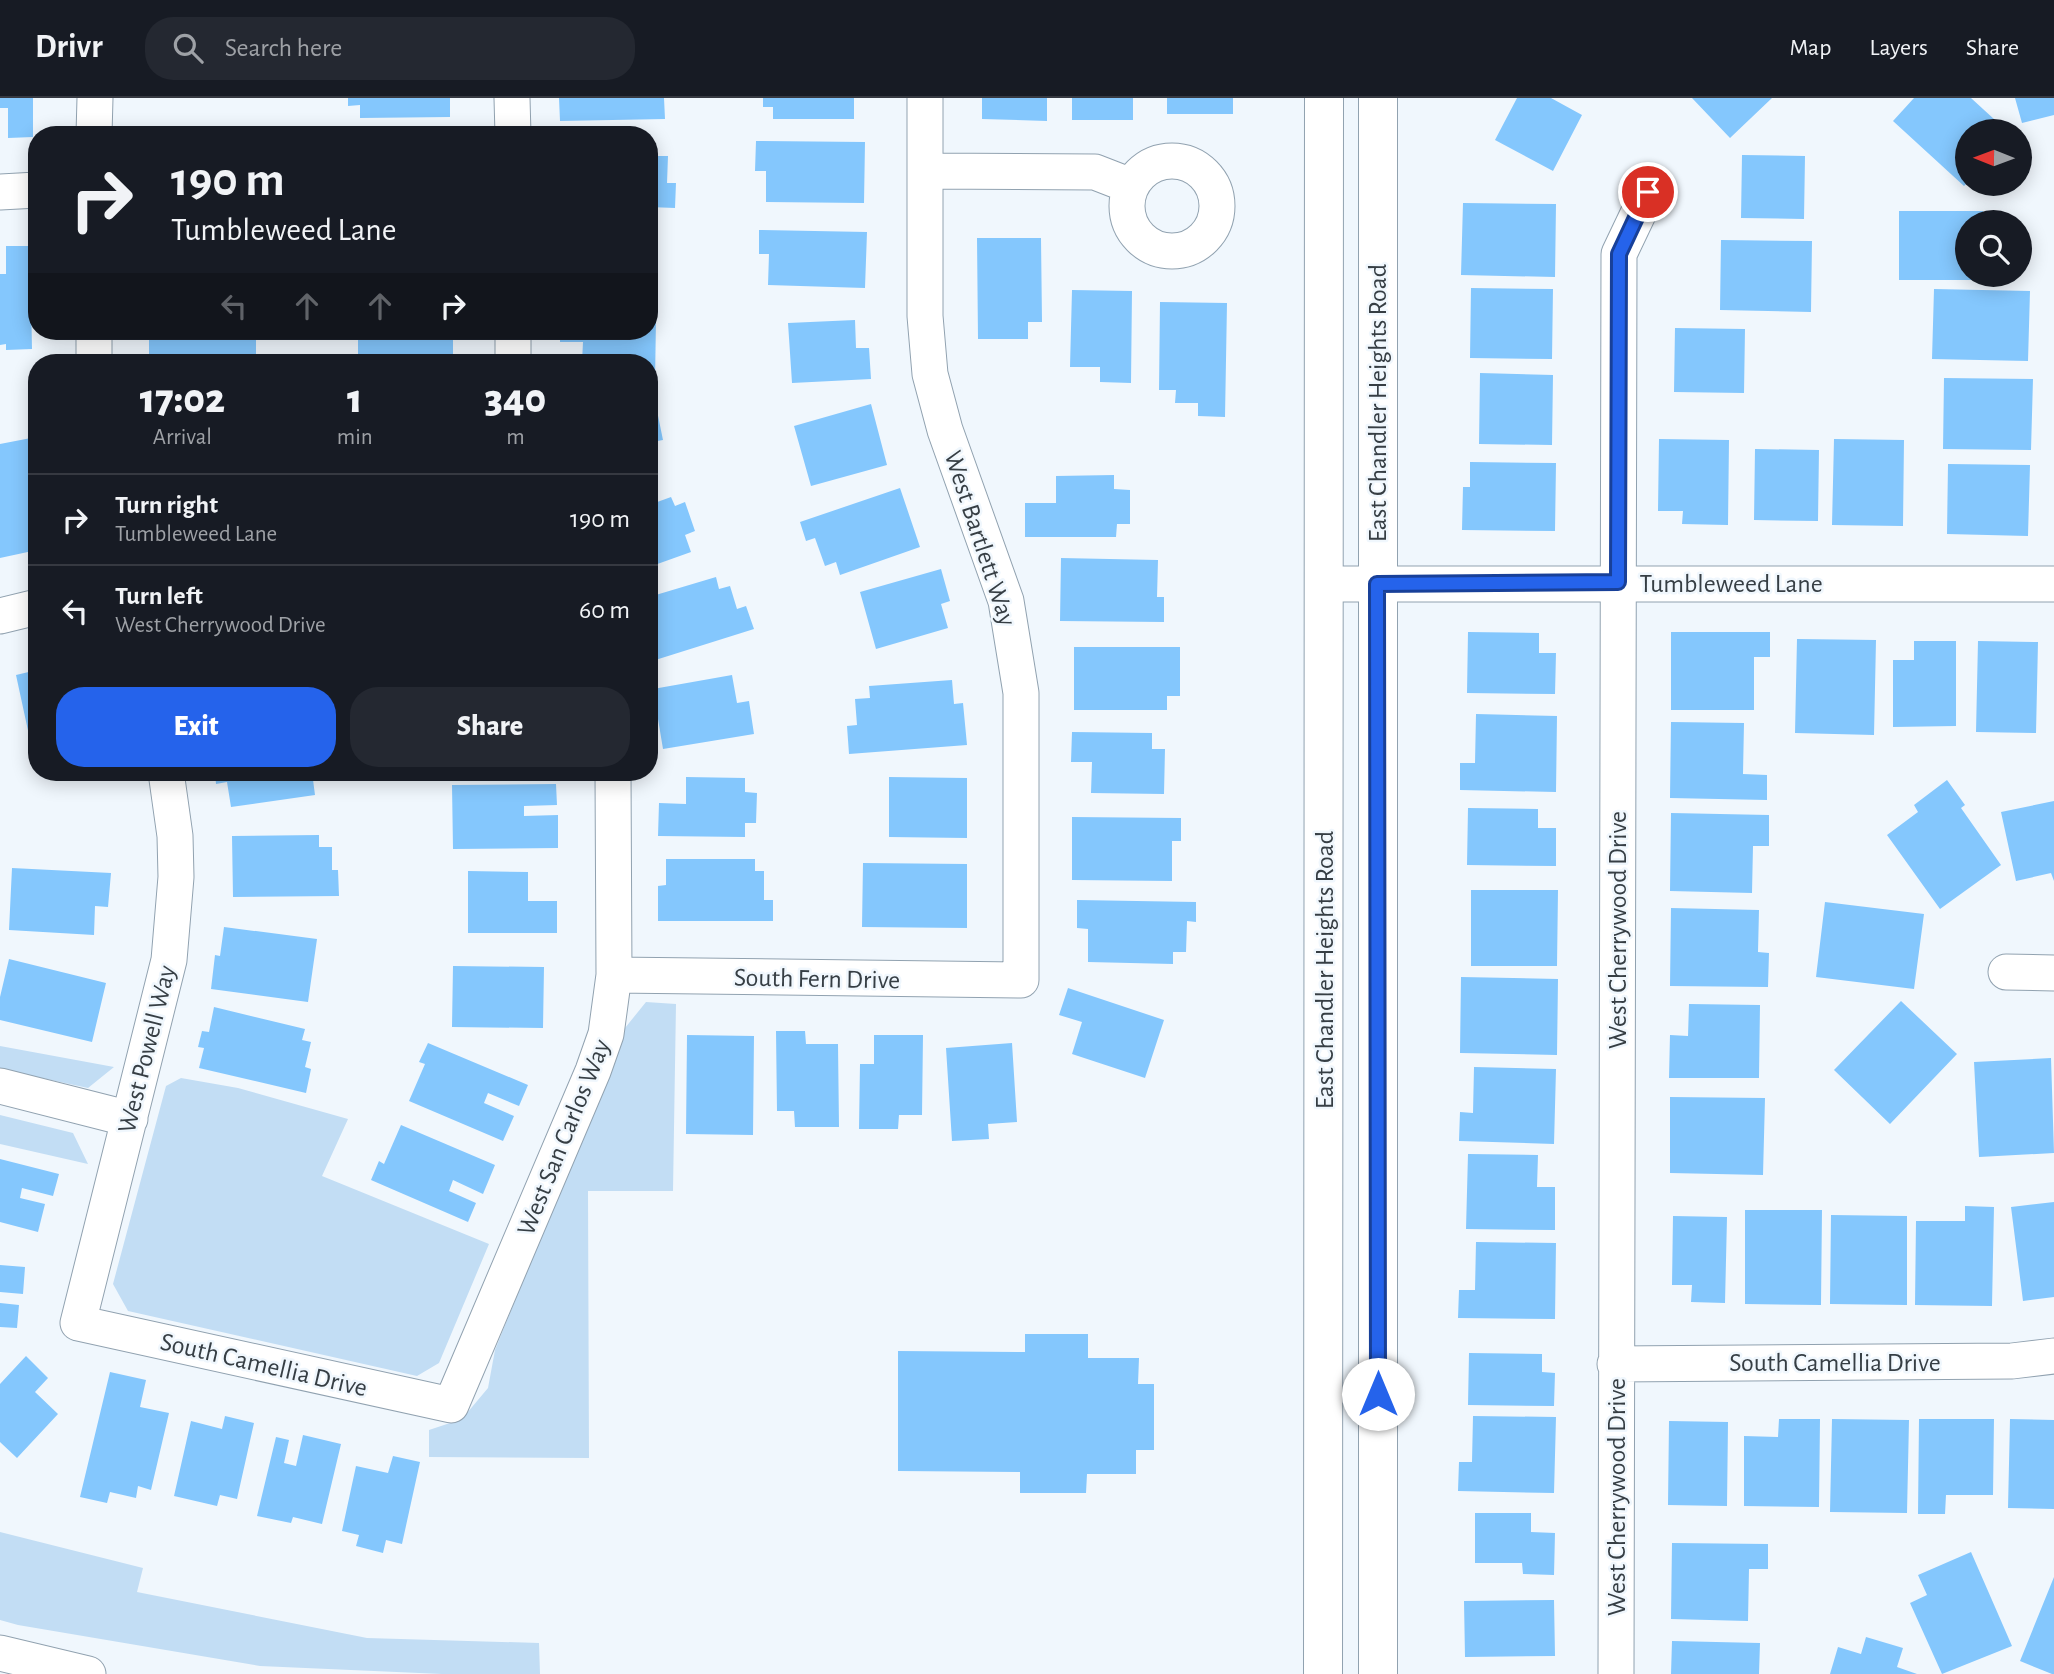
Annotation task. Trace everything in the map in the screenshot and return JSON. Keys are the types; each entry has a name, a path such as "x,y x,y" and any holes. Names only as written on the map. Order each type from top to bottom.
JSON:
{"main road":[{"name":"East Chandler Heights Road","path":"1323,1674 1324,98"},
{"name":"East Chandler Heights Road","path":"1378,98 1378,1674"}],"street":[{"path":"94,126 95,98"},
{"path":"512,98 513,126"},
{"name":"West Bartlett Way","path":"925,98 925,316 930,374 945,429 1006,601 1021,693 1021,980"},
{"path":"925,171 1095,172 1131,186"},
{"path":"0,192 28,190"},
{"name":"West Cherrywood Drive","path":"1616,1674 1619,254 1648,192"},
{"name":"Tumbleweed Lane","path":"1324,584 2054,584"},
{"path":"0,616 28,609"},
{"name":"West Powell Way","path":"78,1323 169,960 174,919 175,836 167,781"},
{"name":"West San Carlos Way","path":"451,1405 597,1062 610,1015 614,975 613,781"},
{"path":"2006,972 2054,973"},
{"name":"South Fern Drive","path":"614,975 1021,980"},
{"path":"0,1086 130,1119"},
{"name":"South Camellia Drive","path":"78,1323 451,1405"},
{"name":"South Camellia Drive","path":"1615,1364 2011,1361 2054,1356"},
{"path":"0,1653 88,1674"}],"shaded area":[{"path":"646,1002 676,1004 673,1191 588,1191 589,1458 429,1457 429,1430 462,1419 488,1388 495,1350 625,1028"},
{"path":"0,1046 114,1067 88,1088 0,1069"},
{"path":"181,1078 238,1088 348,1119 322,1176 489,1244 439,1363 417,1376 128,1311 113,1284 166,1086"},
{"path":"0,1115 73,1133 88,1164 0,1144"},
{"path":"0,1532 143,1568 137,1592 367,1638 539,1643 540,1674 442,1674 260,1666 18,1625 0,1620"}],"building":[{"path":"0,98 33,98 33,126 28,126 28,137 8,138 8,108 0,108"},
{"path":"348,98 450,98 450,117 360,118 360,105 348,106"},
{"path":"559,98 664,98 665,119 560,121"},
{"path":"763,98 854,98 854,119 773,119 773,107 763,107"},
{"path":"982,98 1047,98 1047,121 982,119"},
{"path":"1072,98 1133,98 1133,120 1072,120"},
{"path":"1167,98 1233,98 1233,114 1167,114"},
{"path":"1517,98 1551,98 1582,115 1553,171 1495,140"},
{"path":"1692,98 1772,98 1730,138"},
{"path":"1914,98 1971,98 1994,119 1955,119 1955,178 1893,121"},
{"path":"2015,98 2054,98 2054,115 2032,120 2021,119"},
{"path":"756,141 865,142 864,203 766,202 766,171 755,171"},
{"path":"1742,155 1805,156 1804,219 1741,218"},
{"path":"658,156 668,156 667,183 676,183 675,208 658,207"},
{"path":"1463,203 1556,204 1555,277 1461,275"},
{"path":"1899,211 1955,211 1955,280 1899,280"},
{"path":"759,230 867,232 865,288 768,285 769,254 759,254"},
{"path":"977,238 1041,238 1042,322 1028,322 1028,339 978,339"},
{"path":"1721,240 1812,241 1811,312 1720,310"},
{"path":"6,246 28,246 28,340 32,340 32,349 6,350 6,344 0,345 0,274 6,274"},
{"path":"1471,288 1553,289 1552,359 1470,358"},
{"path":"1934,289 2030,291 2028,361 1932,359"},
{"path":"1072,290 1132,291 1131,383 1100,382 1100,367 1070,367"},
{"path":"1160,302 1227,303 1225,417 1198,416 1198,403 1175,403 1176,390 1159,390"},
{"path":"855,320 856,348 869,348 871,379 792,383 788,323"},
{"path":"1675,328 1745,329 1744,393 1674,392"},
{"path":"149,340 256,340 256,354 149,354"},
{"path":"358,340 453,340 453,354 358,354"},
{"path":"656,340 655,354 582,354 583,342 560,342"},
{"path":"1480,373 1553,375 1552,445 1479,444"},
{"path":"1944,378 2033,379 2031,450 1943,449"},
{"path":"871,404 887,465 811,486 794,426"},
{"path":"658,416 663,440 658,441"},
{"path":"28,439 28,552 0,558 0,444"},
{"path":"1659,439 1729,440 1728,525 1682,524 1683,511 1658,511"},
{"path":"1834,439 1904,440 1903,526 1832,525"},
{"path":"1755,449 1819,450 1818,521 1754,520"},
{"path":"1470,462 1556,463 1555,531 1462,530 1463,487 1470,487"},
{"path":"1948,464 2030,465 2028,536 1947,534"},
{"path":"1114,475 1114,489 1130,490 1130,524 1117,524 1116,537 1025,537 1025,503 1056,503 1056,476"},
{"path":"900,488 920,547 840,575 836,562 825,566 815,538 806,541 800,522"},
{"path":"671,497 675,506 685,502 695,531 685,535 691,552 658,564 658,502"},
{"path":"1061,558 1158,560 1157,597 1164,597 1164,622 1060,621"},
{"path":"941,569 950,601 941,604 948,628 876,649 860,592"},
{"path":"716,577 719,589 730,586 737,609 746,606 754,629 658,659 658,594"},
{"path":"1468,632 1539,633 1539,653 1556,653 1555,694 1467,693"},
{"path":"1671,632 1770,632 1770,657 1754,657 1754,710 1671,710"},
{"path":"1797,639 1876,640 1874,735 1795,733"},
{"path":"1914,641 1956,641 1956,726 1893,727 1893,660 1914,660"},
{"path":"1978,641 2038,642 2036,733 1976,732"},
{"path":"1074,647 1180,647 1180,696 1167,696 1167,710 1074,710"},
{"path":"28,672 28,731 16,675"},
{"path":"732,675 737,703 749,701 754,734 663,749 658,719 658,688"},
{"path":"952,680 954,704 963,703 967,745 849,754 847,726 857,725 855,699 870,698 869,686"},
{"path":"1476,714 1557,716 1556,792 1460,790 1460,763 1475,763"},
{"path":"1671,722 1744,723 1743,774 1767,775 1767,800 1670,798"},
{"path":"1072,732 1152,733 1152,749 1165,749 1164,794 1091,793 1092,762 1071,762"},
{"path":"686,777 745,778 745,792 757,793 756,823 745,823 745,837 658,836 659,803 686,804"},
{"path":"889,777 967,778 967,838 889,837"},
{"path":"1947,780 1965,805 1961,808 2001,865 1940,909 1887,835 1918,812 1914,805"},
{"path":"216,781 313,781 315,795 231,807 227,782 216,784"},
{"path":"556,784 557,805 524,806 524,816 558,815 558,848 453,849 452,785"},
{"path":"2054,801 2054,881 2051,873 2016,881 2001,812"},
{"path":"1468,808 1538,809 1538,828 1556,828 1556,866 1467,865"},
{"path":"1671,813 1769,815 1769,846 1753,846 1752,893 1670,891"},
{"path":"1072,817 1181,818 1181,841 1172,841 1172,881 1072,880"},
{"path":"319,835 319,847 332,847 332,870 338,870 339,896 233,897 232,836"},
{"path":"666,859 755,859 755,871 764,871 764,900 773,900 773,921 658,921 658,886 666,885"},
{"path":"863,863 967,864 967,928 862,927"},
{"path":"12,868 111,873 108,907 95,906 94,935 9,930"},
{"path":"468,871 528,872 528,901 557,901 557,933 468,933"},
{"path":"1471,890 1558,890 1557,966 1471,966"},
{"path":"1077,900 1196,902 1196,922 1187,921 1186,952 1173,952 1173,964 1088,962 1088,929 1077,928"},
{"path":"1825,902 1924,914 1914,989 1816,977"},
{"path":"1671,908 1759,910 1758,952 1769,953 1768,987 1670,986"},
{"path":"224,927 317,939 308,1002 211,989 215,955 220,956"},
{"path":"9,959 106,983 92,1042 0,1020 0,997"},
{"path":"453,966 544,967 543,1028 452,1027"},
{"path":"1461,977 1558,979 1557,1055 1460,1053"},
{"path":"1068,988 1164,1020 1145,1078 1072,1054 1082,1022 1059,1015"},
{"path":"1901,1001 1957,1054 1890,1124 1834,1070"},
{"path":"1689,1004 1760,1005 1759,1078 1669,1078 1670,1035 1688,1036"},
{"path":"214,1007 305,1029 302,1040 311,1042 305,1067 311,1069 306,1093 199,1068 204,1048 198,1047 202,1031 209,1032"},
{"path":"776,1031 805,1031 806,1044 838,1044 839,1127 795,1127 794,1111 777,1111"},
{"path":"687,1035 754,1036 753,1135 686,1134"},
{"path":"874,1035 923,1035 922,1115 899,1115 898,1129 859,1129 860,1064 874,1064"},
{"path":"428,1043 528,1085 519,1106 488,1093 484,1103 514,1116 503,1141 409,1101 425,1064 419,1062"},
{"path":"1012,1043 1017,1122 988,1124 989,1139 952,1141 946,1048"},
{"path":"2051,1058 2054,1153 1979,1157 1974,1062"},
{"path":"1474,1067 1556,1069 1554,1144 1459,1141 1460,1112 1473,1113"},
{"path":"1670,1097 1765,1098 1763,1175 1670,1173"},
{"path":"401,1125 495,1165 483,1194 453,1180 449,1191 476,1203 468,1222 371,1180 379,1161 384,1164"},
{"path":"1468,1154 1538,1155 1537,1187 1555,1187 1555,1230 1466,1229"},
{"path":"0,1159 59,1174 53,1196 22,1188 20,1198 45,1204 38,1232 0,1222"},
{"path":"2054,1202 2054,1297 2023,1301 2011,1207"},
{"path":"1965,1206 1994,1207 1992,1306 1915,1305 1916,1221 1965,1221"},
{"path":"1745,1210 1822,1210 1821,1305 1745,1304"},
{"path":"1831,1215 1907,1216 1907,1305 1830,1304"},
{"path":"1673,1216 1727,1217 1725,1303 1691,1302 1692,1285 1672,1285"},
{"path":"1476,1242 1556,1243 1555,1319 1458,1318 1459,1290 1475,1290"},
{"path":"0,1265 25,1267 23,1294 0,1292"},
{"path":"0,1303 19,1305 17,1328 0,1327"},
{"path":"1025,1334 1088,1334 1088,1358 1139,1358 1138,1384 1154,1384 1154,1450 1136,1450 1136,1474 1087,1474 1086,1493 1020,1493 1020,1472 898,1471 898,1351 1025,1352"},
{"path":"1469,1353 1542,1354 1542,1372 1555,1373 1554,1406 1468,1405"},
{"path":"26,1356 48,1378 35,1392 58,1414 17,1458 0,1442 0,1384"},
{"path":"110,1372 146,1380 140,1407 169,1413 151,1490 138,1486 136,1498 110,1492 107,1503 80,1497"},
{"path":"225,1416 254,1423 237,1499 220,1495 217,1506 174,1496 191,1421 222,1429"},
{"path":"1473,1416 1556,1417 1554,1493 1458,1491 1459,1462 1472,1462"},
{"path":"1779,1419 1820,1419 1819,1507 1744,1506 1744,1436 1778,1437"},
{"path":"1832,1419 1909,1420 1907,1513 1830,1512"},
{"path":"1919,1419 1994,1419 1993,1495 1946,1495 1945,1514 1918,1514"},
{"path":"2010,1419 2054,1420 2054,1509 2008,1508"},
{"path":"1669,1421 1728,1422 1727,1506 1668,1505"},
{"path":"303,1435 341,1444 322,1524 293,1517 291,1523 257,1516 276,1437 289,1440 284,1463 296,1466"},
{"path":"393,1456 420,1462 402,1544 386,1540 383,1553 356,1546 359,1535 342,1531 356,1466 388,1473"},
{"path":"1475,1513 1531,1513 1531,1532 1555,1533 1554,1575 1523,1574 1522,1563 1475,1563"},
{"path":"1672,1543 1768,1544 1768,1569 1749,1569 1748,1621 1671,1619"},
{"path":"1971,1552 2012,1646 1942,1674 1910,1603 1927,1595 1918,1575"},
{"path":"2054,1577 2054,1674 2052,1674 2020,1661"},
{"path":"1554,1600 1555,1656 1465,1657 1464,1601"},
{"path":"1866,1637 1903,1648 1897,1667 1917,1674 1830,1674 1838,1647 1861,1654"},
{"path":"1672,1641 1760,1643 1759,1674 1671,1674"}],"route":[{"path":"1378,1394 1377,584 1618,582 1619,254 1648,192"}]}
